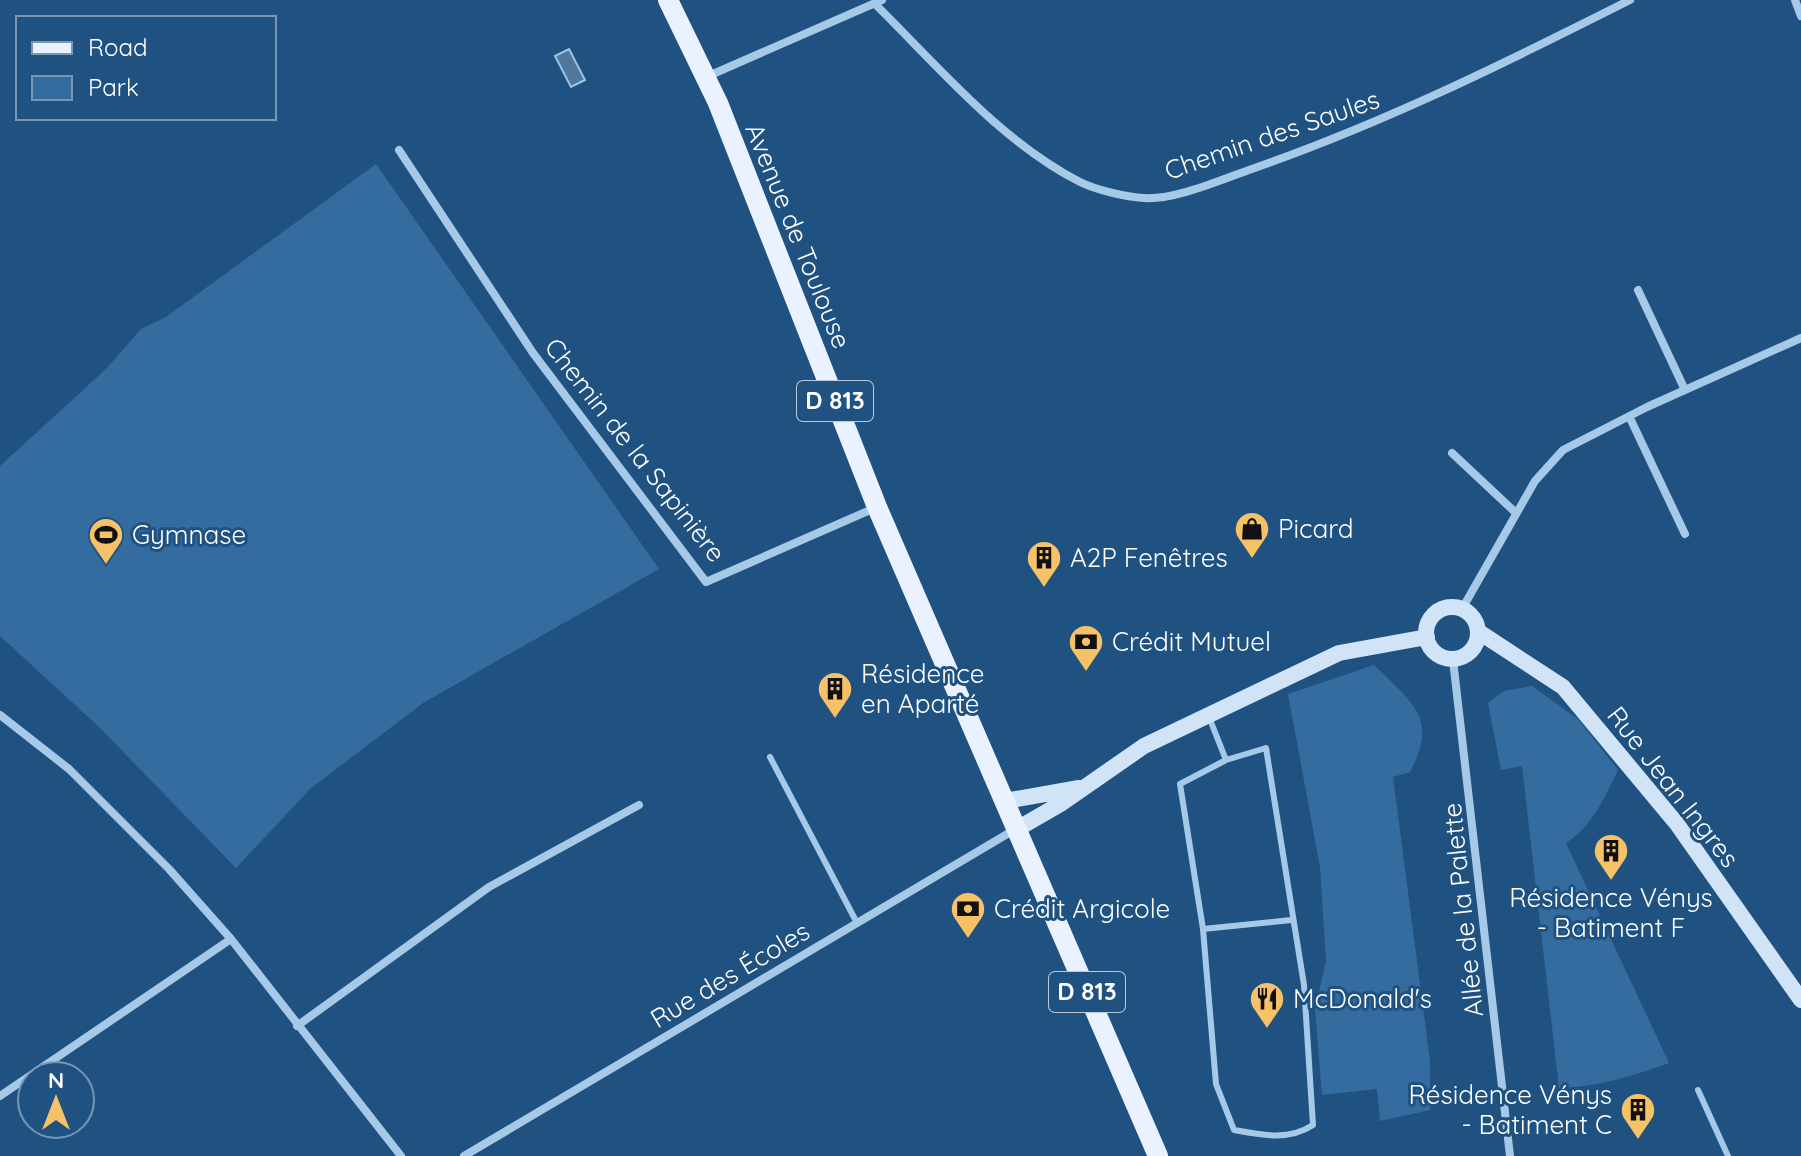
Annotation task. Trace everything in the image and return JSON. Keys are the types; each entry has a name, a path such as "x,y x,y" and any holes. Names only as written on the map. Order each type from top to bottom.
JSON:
{"main road":[{"name":"Avenue de Toulouse","path":"668,0 705,77 877,507 1158,1156"}],"street":[{"name":"Chemin des Saules","path":"878,2 990,118 1033,153 1082,183 1145,198 1201,187 1351,132 1451,91 1630,0"},
{"path":"1795,0 1801,16"},
{"path":"705,77 878,2"},
{"name":"Chemin de la Sapinière","path":"399,150 507,313 706,582 877,507"},
{"path":"1638,290 1685,390"},
{"path":"1462,609 1535,481 1563,450 1629,416 1801,338"},
{"path":"1629,416 1685,534"},
{"path":"1452,453 1516,513"},
{"path":"1453,607 1462,609 1474,618 1479,632 1472,651 1453,660 1433,651 1427,637 1427,628 1436,613 1453,607"},
{"name":"Rue Jean Ingres","path":"1479,632 1563,687 1677,824 1801,1000"},
{"path":"1017,829 1144,746 1339,653 1427,637"},
{"name":"Allée de la Palette","path":"1453,660 1510,1156"},
{"path":"0,715 69,769 169,869 231,939 401,1156"},
{"path":"1005,801 1088,785"},
{"path":"297,1026 489,887 639,805"},
{"name":"Rue des Écoles","path":"464,1156 1017,829"},
{"path":"0,1096 231,939"}],"lane":[{"path":"1209,717 1226,760"},
{"path":"1266,748 1291,920 1304,985 1313,1125 1300,1134 1263,1136 1234,1130 1216,1084 1203,929 1180,784 1226,760 1266,748"},
{"path":"770,757 857,923"},
{"path":"1203,929 1291,920"},
{"path":"1698,1090 1728,1156"}],"green space":[{"path":"376,164 659,569 423,703 310,789 236,868 99,727 0,636 0,466 107,368 141,329 166,317"},
{"path":"1374,665 1410,701 1421,724 1422,737 1410,772 1393,777 1430,1061 1430,1110 1380,1121 1377,1089 1322,1095 1315,1009 1326,961 1320,867 1288,694"},
{"path":"1532,686 1578,719 1618,770 1590,820 1566,843 1669,1063 1588,1086 1559,1088 1522,766 1501,770 1488,703 1504,691"}],"shaded area":[{"path":"569,49 585,80 571,87 555,56"}],"place":[{"name":"Picard","path":"1252,560"},
{"name":"Gymnase","path":"106,566"},
{"name":"A2P Fenêtres","path":"1044,589"},
{"name":"Crédit Mutuel","path":"1086,673"},
{"name":"Résidence en Aparté","path":"835,720"},
{"name":"Résidence Vénys - Batiment F","path":"1611,882"},
{"name":"Crédit Argicole","path":"968,940"},
{"name":"McDonald's","path":"1267,1030"},
{"name":"Résidence Vénys - Batiment C","path":"1638,1141"}]}
